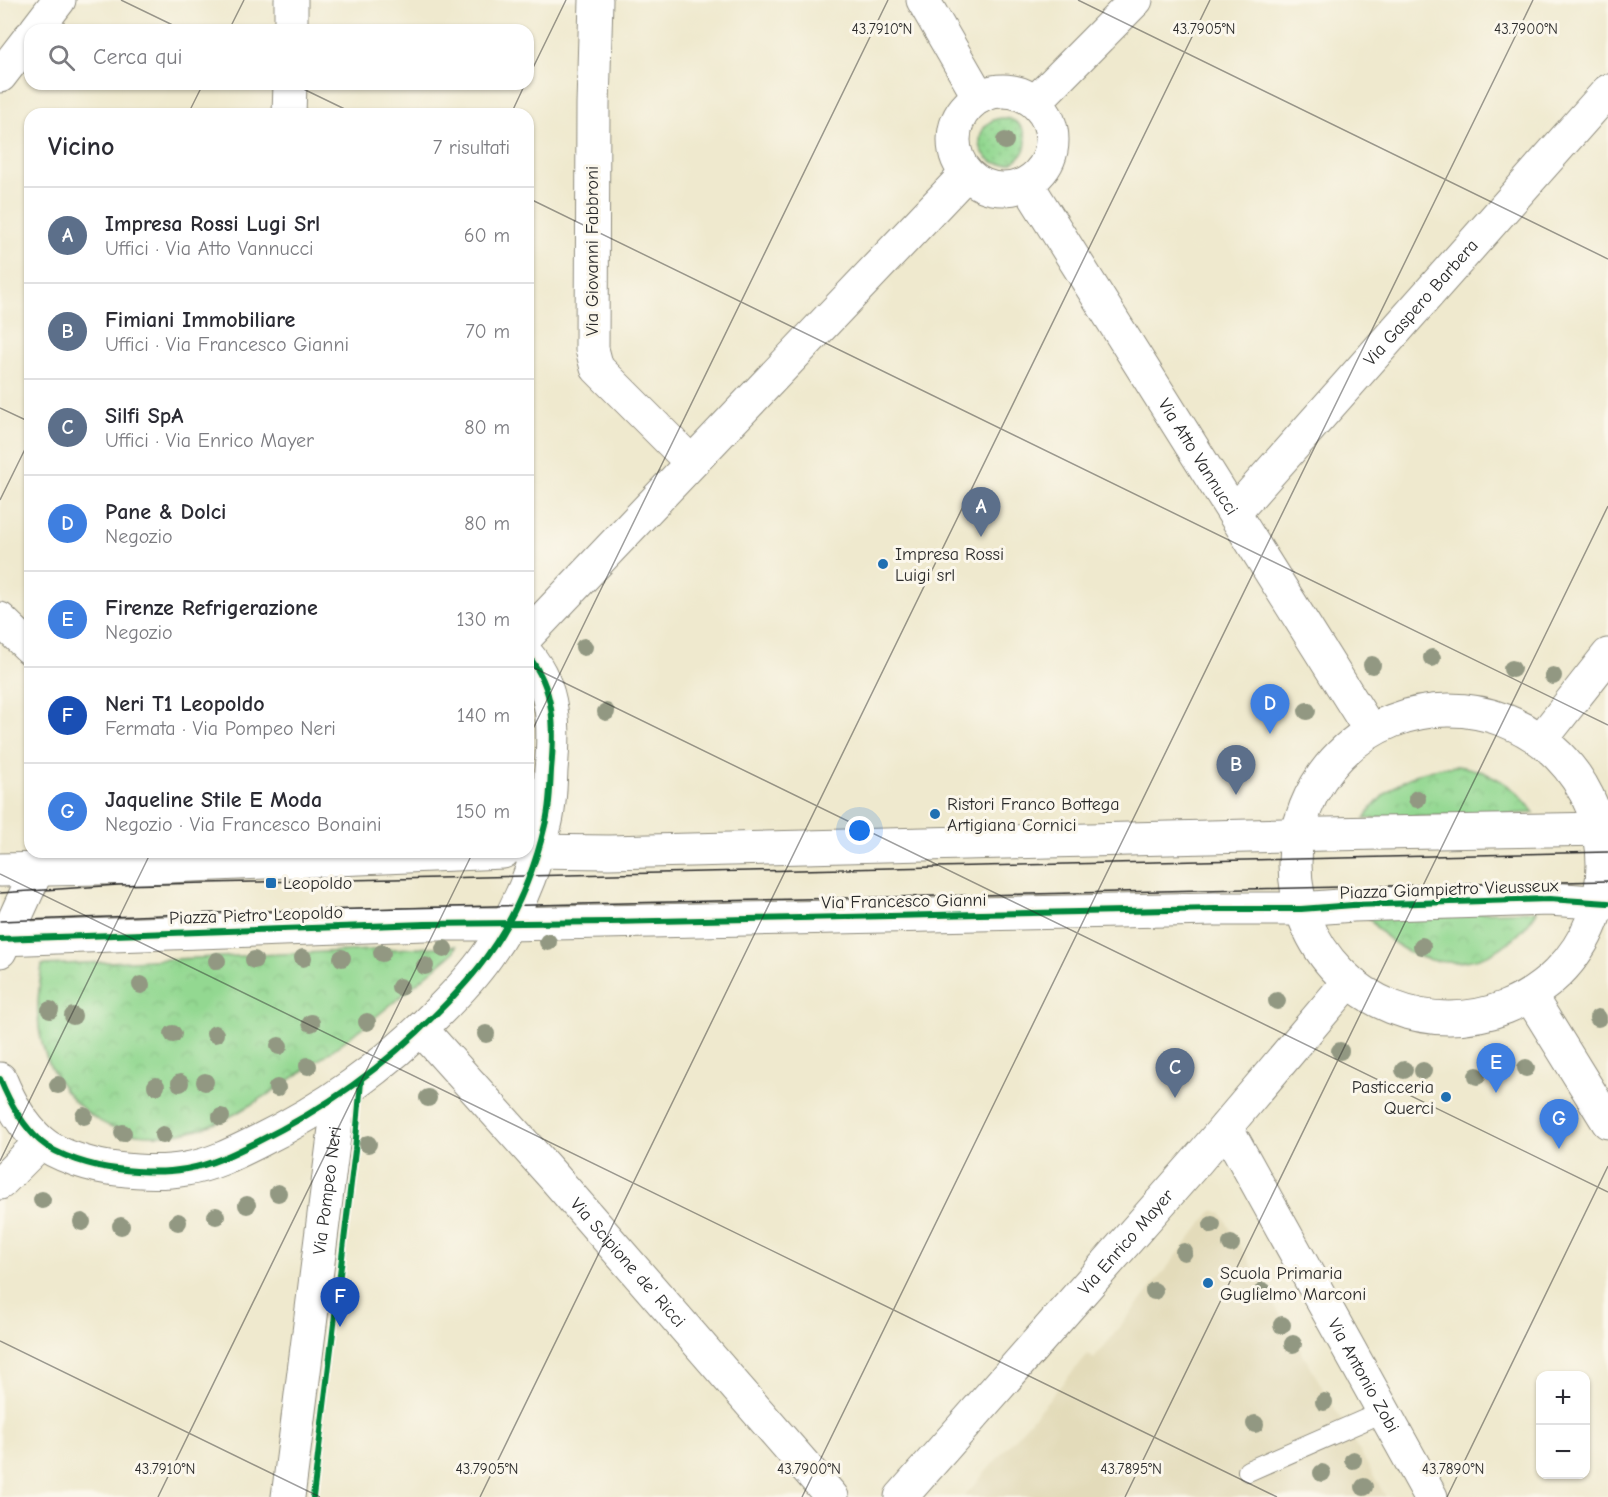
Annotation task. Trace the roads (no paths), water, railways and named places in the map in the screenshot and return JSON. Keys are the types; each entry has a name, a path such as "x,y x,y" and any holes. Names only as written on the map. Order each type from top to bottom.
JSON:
{"street":[{"path":"41,24 59,0"},
{"path":"291,0 291,24"},
{"name":"Via Giovanni Fabbroni","path":"596,0 592,349 597,368 691,462"},
{"path":"923,0 979,97"},
{"path":"1035,102 1136,0"},
{"path":"0,76 24,45"},
{"path":"289,108 290,90"},
{"path":"1004,90 1025,96 1035,102 1048,119 1052,131 1052,147 1044,169 1037,177 1027,184 1011,189 995,190 979,184 966,174 956,157 954,131 966,107 979,97 1004,90"},
{"name":"Via Gaspero Barbera","path":"1235,512 1608,91"},
{"path":"534,629 966,174"},
{"name":"Via Atto Vannucci","path":"1027,184 1370,730"},
{"path":"0,620 24,642"},
{"path":"1541,740 1608,655"},
{"path":"534,663 550,697 554,728 546,823 534,848"},
{"path":"1438,710 1458,710 1498,717 1519,726 1541,740 1565,762 1577,778 1604,829 1603,903 1578,949 1557,974 1530,996 1485,1015 1458,1019 1424,1017 1396,1010 1348,982 1321,951 1309,931 1296,888 1294,858 1297,835 1310,798 1337,758 1370,730 1397,717 1438,710"},
{"path":"534,850 632,852 1604,829"},
{"path":"0,870 41,860 145,867 360,858"},
{"path":"0,1079 19,1116 41,1142 77,1161 92,1166 137,1172 186,1169 215,1162 240,1152 298,1122 339,1097 421,1029 479,968 508,924 530,875 532,858"},
{"name":"Piazza Pietro Leopoldo","path":"41,860 2,943 425,924 508,924"},
{"name":"Piazza Giampietro Vieusseux","path":"1301,909 1353,905 1550,899 1603,903"},
{"name":"Via Francesco Gianni","path":"508,924 1301,909"},
{"name":"Via Enrico Mayer","path":"901,1497 1226,1127 1348,982"},
{"path":"1530,996 1608,1122"},
{"name":"Via Scipione de' Ricci","path":"421,1029 553,1176 832,1497"},
{"name":"Via Pompeo Neri","path":"288,1497 339,1097"},
{"name":"Via Antonio Zobi","path":"1226,1127 1431,1497"},
{"path":"0,1183 41,1142"}],"lane":[{"path":"1248,1470 1383,1412"}],"tram line":[{"path":"0,893 118,885 1608,852"},
{"path":"0,921 269,911 1608,881"}],"place":[{"name":"Impresa Rossi Lugi Srl","path":"981,537"},
{"name":"Impresa Rossi Luigi srl","path":"883,564"},
{"name":"Pane & Dolci","path":"1270,734"},
{"name":"Fimiani Immobiliare","path":"1236,795"},
{"name":"Ristori Franco Bottega Artigiana Cornici","path":"935,814"},
{"name":"Leopoldo","path":"271,883"},
{"name":"Firenze Refrigerazione","path":"1496,1093"},
{"name":"Pasticceria Querci","path":"1446,1097"},
{"name":"Silfi SpA","path":"1175,1098"},
{"name":"Jaqueline Stile E Moda","path":"1559,1149"},
{"name":"Scuola Primaria Guglielmo Marconi","path":"1208,1283"},
{"name":"Neri T1 Leopoldo","path":"340,1327"}]}
